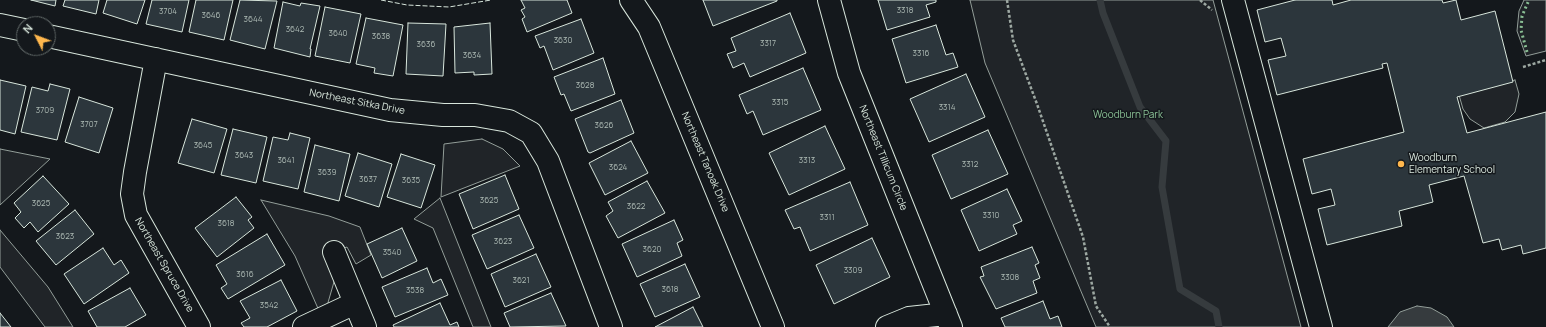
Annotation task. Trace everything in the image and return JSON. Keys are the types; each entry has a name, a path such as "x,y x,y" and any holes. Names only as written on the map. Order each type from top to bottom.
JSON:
{"street":[{"name":"Northeast Tanoak Drive","path":"631,0 649,27 773,327"},
{"name":"Northeast Tillicum Circle","path":"829,0 849,72 944,323 908,318 887,327"},
{"path":"1233,0 1321,327"},
{"path":"0,25 16,28"},
{"name":"Northeast Sitka Drive","path":"56,38 390,110 443,116 475,115 509,121 530,133 548,161 611,327"},
{"name":"Northeast Spruce Drive","path":"156,59 132,194 136,215 199,327"},
{"path":"334,252 365,327"},
{"path":"304,327 355,303"}],"path":[{"path":"1007,0 1013,40 1083,237 1096,306 1110,327"},
{"path":"1523,67 1546,60"}],"green space":[{"name":"Woodburn Park","path":"970,0 1213,0 1301,327 1096,327 985,63"},
{"path":"1524,0 1546,0 1546,51 1526,56 1517,31 1519,11"},
{"path":"1515,80 1519,94 1515,112 1505,122 1484,128 1470,119 1463,109 1459,95"},
{"path":"482,139 503,149 520,166 441,197 444,144"},
{"path":"0,149 50,159 0,205"},
{"path":"440,198 491,327 473,327 433,228 414,219"},
{"path":"261,200 329,216 360,227 371,255 356,264 347,247 328,254 336,275 327,306 320,313 295,256"},
{"path":"0,230 48,287 73,327 45,327 0,267"}],"shaded area":[{"path":"1417,306 1431,308 1447,317 1454,327 1388,327 1400,312"}],"building":[{"path":"31,0 56,0 55,6"},
{"path":"65,0 99,0 96,14 63,6"},
{"path":"107,0 145,0 137,24 103,13"},
{"path":"152,0 189,0 182,32 146,24"},
{"path":"196,0 233,0 224,40 189,32"},
{"path":"240,0 277,1 265,49 230,40"},
{"path":"521,0 567,0 572,13 527,32 522,19 525,17 521,10 525,8"},
{"path":"703,0 777,0 777,1 713,26"},
{"path":"878,0 936,0 936,2 926,5 930,17 887,30"},
{"name":"Woodburn Elementary School","path":"1295,0 1332,0 1333,5 1351,0 1442,0 1443,3 1456,0 1461,20 1495,11 1513,82 1457,97 1467,133 1546,112 1546,248 1523,254 1521,245 1502,250 1499,239 1483,243 1464,176 1429,185 1433,202 1399,211 1402,226 1327,245 1318,209 1335,205 1331,189 1312,194 1303,159 1404,132 1387,63 1382,64 1383,68 1277,95 1268,60 1286,56 1281,38 1265,42 1257,10"},
{"path":"283,2 300,6 301,3 320,6 310,49 310,57 274,48"},
{"path":"325,7 361,14 350,63 315,56"},
{"path":"790,13 806,53 750,77 744,63 733,68 727,54 736,51 731,38"},
{"path":"366,18 403,25 393,76 374,73 375,68 356,64"},
{"path":"581,19 594,53 553,70 544,46 540,48 535,36"},
{"path":"408,23 446,24 443,76 406,74"},
{"path":"490,23 492,74 474,75 474,72 455,73 454,27"},
{"path":"936,25 946,55 953,53 958,67 906,83 892,39"},
{"path":"603,58 615,94 571,111 564,94 561,95 554,77"},
{"path":"803,68 821,110 763,135 753,111 747,114 739,95"},
{"path":"966,74 985,117 929,142 910,99"},
{"path":"0,80 26,86 15,134 0,130"},
{"path":"50,84 70,89 57,140 21,132 32,87 48,91"},
{"path":"79,97 113,108 99,153 65,142"},
{"path":"621,100 634,133 590,153 588,152 575,119"},
{"path":"192,119 227,129 214,173 178,163"},
{"path":"825,126 845,169 789,195 769,153"},
{"path":"233,129 267,137 256,183 221,175"},
{"path":"988,130 1008,174 951,199 932,155"},
{"path":"290,133 310,138 298,189 263,181 273,137 288,140"},
{"path":"631,141 648,173 605,195 589,163"},
{"path":"315,145 350,154 339,201 304,192"},
{"path":"358,153 392,164 379,207 345,196"},
{"path":"401,154 435,165 421,208 387,197"},
{"path":"505,175 519,209 473,229 459,194"},
{"path":"43,176 69,204 38,232 30,222 24,228 15,218 21,212 14,203"},
{"path":"647,181 665,213 618,238 606,216 613,211 608,202"},
{"path":"850,182 868,225 810,251 800,227 794,229 785,210"},
{"path":"1007,189 1022,221 1013,225 1017,234 979,251 961,210"},
{"path":"236,197 252,217 248,220 254,228 217,257 195,228"},
{"path":"75,210 94,234 56,265 36,241"},
{"path":"519,215 534,248 487,269 472,235"},
{"path":"674,220 683,240 677,243 682,256 637,277 622,244"},
{"path":"402,228 417,261 382,278 367,244"},
{"path":"267,234 285,265 228,299 221,288 227,284 216,265"},
{"path":"872,238 890,277 834,304 816,265"},
{"path":"1032,247 1039,263 1035,265 1040,278 1033,281 1037,293 996,309 980,277 984,276 981,267"},
{"path":"103,248 114,265 121,260 129,273 84,304 64,274"},
{"path":"536,254 551,287 505,307 491,274"},
{"path":"685,264 700,297 655,317 640,284"},
{"path":"427,268 433,283 441,279 448,295 395,317 382,287"},
{"path":"281,280 297,311 267,327 244,327 241,323 250,318 240,301"},
{"path":"130,288 146,315 125,327 97,327 88,311"},
{"path":"551,293 566,326 510,327 504,313"},
{"path":"1043,301 1050,319 1058,316 1062,327 1005,327 1001,318"},
{"path":"440,303 450,325 457,322 459,327 394,327 393,325"},
{"path":"693,307 703,327 655,327"},
{"path":"0,313 11,327 0,327"}],"waterway":[{"path":"1100,0 1103,13 1140,107 1166,141 1162,187 1180,289 1216,311 1219,327"}],"hedge":[{"path":"1527,52 1521,30 1522,16 1529,0"}],"fence":[{"path":"381,0 407,5 449,7 491,0"}],"place":[{"name":"Woodburn Elementary School","path":"1401,164"}]}
